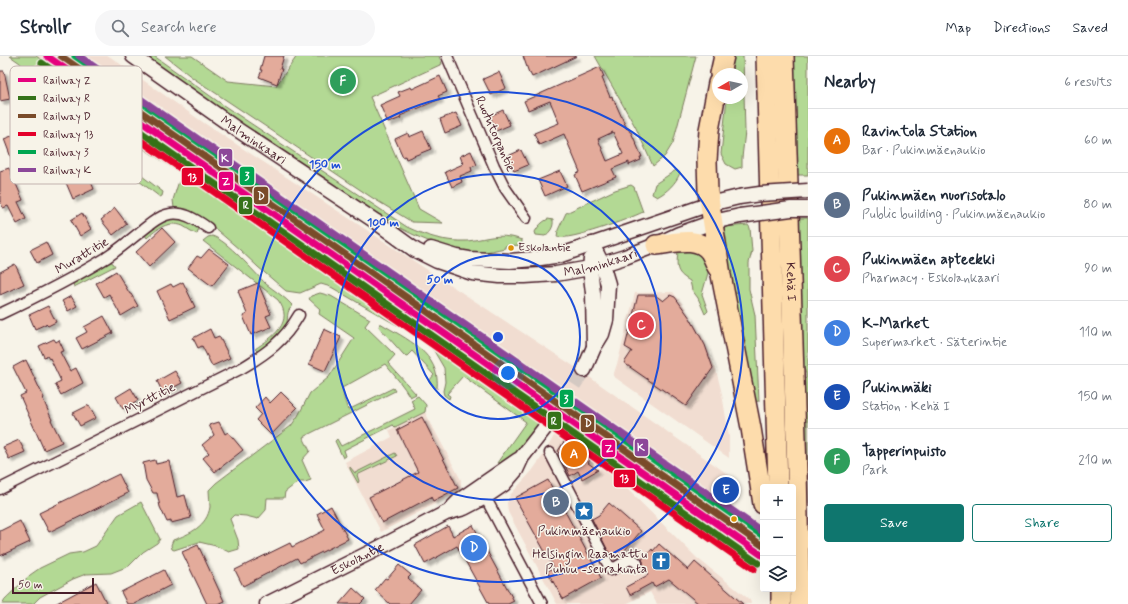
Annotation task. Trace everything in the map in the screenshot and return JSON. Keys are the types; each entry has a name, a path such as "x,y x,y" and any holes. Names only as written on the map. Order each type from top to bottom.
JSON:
{"highway":[{"path":"721,68 724,56"},
{"name":"Kehä I","path":"766,56 778,484"},
{"name":"Kehä I","path":"784,56 800,604"},
{"path":"714,104 709,130 706,161 708,192 721,275 751,428 760,485"},
{"path":"656,245 689,241 698,242 711,253 721,275"}],"main road":[{"name":"Malminkaari","path":"133,56 238,130 415,250 437,261 472,273 500,276 556,274 596,266 625,257 679,234 713,222 740,216 791,209 808,209"},
{"name":"Malminkaari","path":"396,236 438,252 457,257 485,261 534,259 561,255 710,204 760,194 808,191"},
{"path":"584,370 594,347 593,293 596,266 592,244"},
{"name":"Eskolantie","path":"267,604 376,550 446,513 464,508 483,492 504,484 516,470 522,456 551,420"}],"street":[{"name":"Ruotutorpantie","path":"447,56 494,166 505,188 526,218"},
{"name":"Murattitie","path":"0,314 80,274 118,249 158,218 165,215 188,215 208,228"},
{"name":"Myrttitie","path":"0,489 242,368 258,358 282,338 291,328 299,315"},
{"path":"550,453 610,570 630,559 636,561 636,563"},
{"path":"483,492 542,604"}],"shaded area":[{"path":"36,56 109,56 123,66 50,66"},
{"path":"142,79 204,123 575,367 729,475 732,542 575,434 354,278 345,274 315,254 142,130"},
{"path":"673,292 684,306 703,339 716,370 722,394 729,437 729,458 613,376 635,293"},
{"path":"425,412 461,480 461,488 456,493 381,532 345,462 392,437 389,430"},
{"path":"558,429 596,454 598,470 604,466 697,558 750,600 751,604 657,604 650,592 626,604 557,604 508,512 507,503 510,495 532,471 542,457"}],"green space":[{"path":"10,56 36,56 50,66 22,66"},
{"path":"145,56 154,56 223,105 407,227 429,236 459,241 505,236 513,237 522,240 522,245 505,246 505,248 481,253 472,253 436,244 411,233 386,220 232,117"},
{"path":"165,56 192,56 228,81 276,86 297,56 439,56 442,64 370,97 419,209 443,223 412,222 371,197 193,78"},
{"path":"595,56 696,56 673,143 665,156 653,166 636,128"},
{"path":"733,56 743,56 743,68 731,68"},
{"path":"793,56 808,56 808,175 797,175"},
{"path":"726,104 744,104 745,131 742,167 735,169 726,164 721,154"},
{"path":"142,130 315,254 345,274 354,278 545,412 530,436 501,466 497,463 526,422 463,376 447,394 450,396 449,399 444,395 443,391 445,382 444,368 434,351 412,334 331,287 321,284 300,293 286,291 204,219 187,209 174,208 173,200 178,184 183,175 144,149 142,152"},
{"path":"676,170 680,173 671,187 657,197 652,194 655,184"},
{"path":"142,176 163,192 162,196 160,197 142,183"},
{"path":"631,185 634,187 643,212 586,233 574,236 557,237 558,230 566,213 615,190"},
{"path":"176,218 183,219 196,225 198,230 197,234 178,224 172,224 163,226 147,238 145,235 163,222"},
{"path":"798,218 808,218 808,503 802,382 806,378 806,375 805,370 802,367"},
{"path":"548,219 553,220 553,225 550,231 545,236 536,235 535,232 537,228"},
{"path":"748,225 750,228 752,251 749,263 749,289 755,315 759,401 754,402 722,231 724,227"},
{"path":"212,236 233,250 266,284 293,306 289,310 286,326 281,334 258,352 255,349 275,334 280,328 283,322 283,308 278,300 203,241"},
{"path":"678,250 697,251 706,261 708,273 702,294 708,311 705,314 698,298 692,290 690,281 681,275 679,271 677,264"},
{"path":"109,261 115,266 74,287 73,283"},
{"path":"320,293 331,296 370,319 365,326 395,355 388,363 416,394 410,397 385,364 342,388 348,410 393,388 395,391 303,437 310,451 302,460 311,480 298,482 285,492 284,498 267,498 266,510 258,519 234,515 230,519 238,540 239,549 229,552 216,546 199,542 174,550 172,549 171,545 173,540 191,532 205,519 210,507 209,490 216,483 291,426 310,393 329,377 354,338 319,314 320,309 309,299 311,296"},
{"path":"380,323 411,341 428,357 437,376 437,389 429,381 434,375 412,351 407,356 404,355 379,327"},
{"path":"418,396 426,405 425,412 395,427 393,425 344,450 346,456 343,458 335,441 337,439 341,446 415,409 411,400"},
{"path":"395,453 397,456 357,475 359,481 358,483 350,469 350,467 355,473"},
{"path":"141,502 160,539 157,543 143,552 129,566 111,573 86,574 73,579 40,597 33,604 2,604 5,599 30,575 40,568 69,554 83,552 96,546 118,515"}],"building":[{"path":"264,56 284,56 280,69 282,69 277,84 259,77 262,70 260,70"},
{"path":"523,56 577,56 532,77"},
{"path":"600,67 604,77 602,78 610,97 612,96 627,129 628,128 631,132 642,157 640,157 641,160 629,165 629,162 612,169 616,177 582,191 575,175 580,172 564,134 539,145 534,133 559,123 550,101 528,110 524,101","holes":["613,132 623,154 607,161 598,139"]},
{"path":"0,71 4,71 10,99 0,101"},
{"path":"499,72 506,88 491,95 483,79"},
{"path":"440,76 447,92 438,96 440,99 400,116 401,118 388,123 380,105 400,96 398,92 411,87 412,89"},
{"path":"503,110 510,125 496,131 490,116"},
{"path":"456,113 462,126 445,133 440,119"},
{"path":"423,131 431,149 406,159 405,156 403,157 395,139 408,133 409,137"},
{"path":"10,137 10,155 4,139"},
{"path":"521,150 528,165 514,171 508,156"},
{"path":"471,151 477,165 471,167 472,171 460,176 462,182 452,187 445,172 463,164 460,156"},
{"path":"9,168 10,184 16,184 23,200 18,202 26,219 17,224 8,206 3,208 0,201 0,171"},
{"path":"560,171 567,186 545,196 538,180"},
{"path":"67,184 92,184 94,189 73,199"},
{"path":"115,208 127,224 113,235 101,220"},
{"path":"82,213 91,229 80,236 71,220"},
{"path":"162,228 175,242 149,267 136,252"},
{"path":"46,242 52,255 37,263 30,250"},
{"path":"209,249 229,264 212,286 188,268 197,256 201,258"},
{"path":"15,264 24,284 0,295 0,272"},
{"path":"116,271 138,306 121,316 109,294 104,297 96,283"},
{"path":"183,282 195,307 170,319 157,291 171,284 173,287"},
{"path":"258,283 271,314 266,316 271,327 251,335 243,316 247,314 238,291"},
{"path":"638,295 655,295 663,301 670,295 675,297 690,318 705,345 713,368 686,406 624,363 632,351 625,347"},
{"path":"71,296 77,306 68,311 62,301"},
{"path":"48,306 56,322 48,326 46,324 35,329 29,315"},
{"path":"104,316 113,333 82,349 76,338 87,332 84,327"},
{"path":"210,329 214,338 219,336 230,358 212,366 202,346 198,348 193,338"},
{"path":"324,329 341,337 325,371 309,364"},
{"path":"54,339 56,342 59,340 64,351 60,352 70,371 76,368 83,383 61,395 55,384 61,381 50,358 49,359 47,356 44,357 39,346"},
{"path":"26,360 44,398 43,399 51,420 62,442 44,450 20,396 26,393 13,367"},
{"path":"175,371 182,383 163,393 157,381"},
{"path":"131,388 138,400 123,409 116,397"},
{"path":"281,392 297,408 271,435 256,420 261,414 255,408 265,397 270,403"},
{"path":"89,405 96,418 80,426 73,413"},
{"path":"422,417 458,488 433,501 431,497 382,523 369,497 418,472 397,430"},
{"path":"219,422 225,434 228,432 243,450 215,472 203,458 209,453 202,445 214,435 209,425"},
{"path":"19,440 25,452 9,459 3,447"},
{"path":"565,440 591,458 588,463 598,470 582,479 578,471 570,476 558,451"},
{"path":"155,460 156,464 169,461 177,497 185,495 191,518 171,523 171,521 167,522 160,507 157,493 153,493 146,480 143,463"},
{"path":"119,474 128,493 49,532 39,513"},
{"path":"548,480 601,578 563,599 547,571 554,568 515,498"},
{"path":"609,503 641,531 619,557 617,554 611,557 592,519 599,515"},
{"path":"331,506 348,539 300,563 297,558 243,586 235,570 290,543 292,547 325,530 317,514"},
{"path":"20,521 30,542 0,556 0,531"},
{"path":"473,525 514,601 508,604 489,604 457,546 425,564 415,545 448,526 453,536"},
{"path":"659,544 688,570 695,562 743,604 699,604 669,579 654,587 652,583 630,595 626,587 648,575 643,566 642,559 652,549 653,551"},
{"path":"198,545 224,601 217,604 207,604 182,552"},
{"path":"399,565 411,575 408,578 421,590 409,604 390,604 375,590"},
{"path":"164,570 171,585 134,604 127,604 121,592"},
{"path":"96,582 106,602 102,604 55,604"},
{"path":"353,588 365,599 360,604 339,604"}],"tunnel":[{"path":"551,420 584,370"}],"rail line":[{"name":"Z","path":"47,56 61,66"},
{"name":"D","path":"61,56 75,66"},
{"name":"3","path":"75,56 89,66"},
{"name":"K","path":"79,56 93,66"},
{"name":"R","path":"42,63 46,66"},
{"name":"K","path":"142,100 760,530"},
{"name":"3","path":"142,103 760,534"},
{"name":"D","path":"142,113 760,544"},
{"name":"Z","path":"142,122 760,554"},
{"name":"R","path":"142,133 758,563"},
{"name":"13","path":"142,142 754,569"}],"place":[{"name":"Tapperinpuisto","path":"343,81"},
{"name":"Eskolantie","path":"511,248"},
{"name":"Pukinmäen apteekki","path":"641,325"},
{"name":"Ravintola Station","path":"574,454"},
{"name":"Pukinmäki","path":"726,490"},
{"name":"Pukinmäen nuorisotalo","path":"556,502"},
{"name":"Pukinmäenaukio","path":"584,511"},
{"name":"K-Market","path":"474,548"},
{"name":"Helsingin Raamattu Puhuu -seurakunta","path":"661,561"}]}
